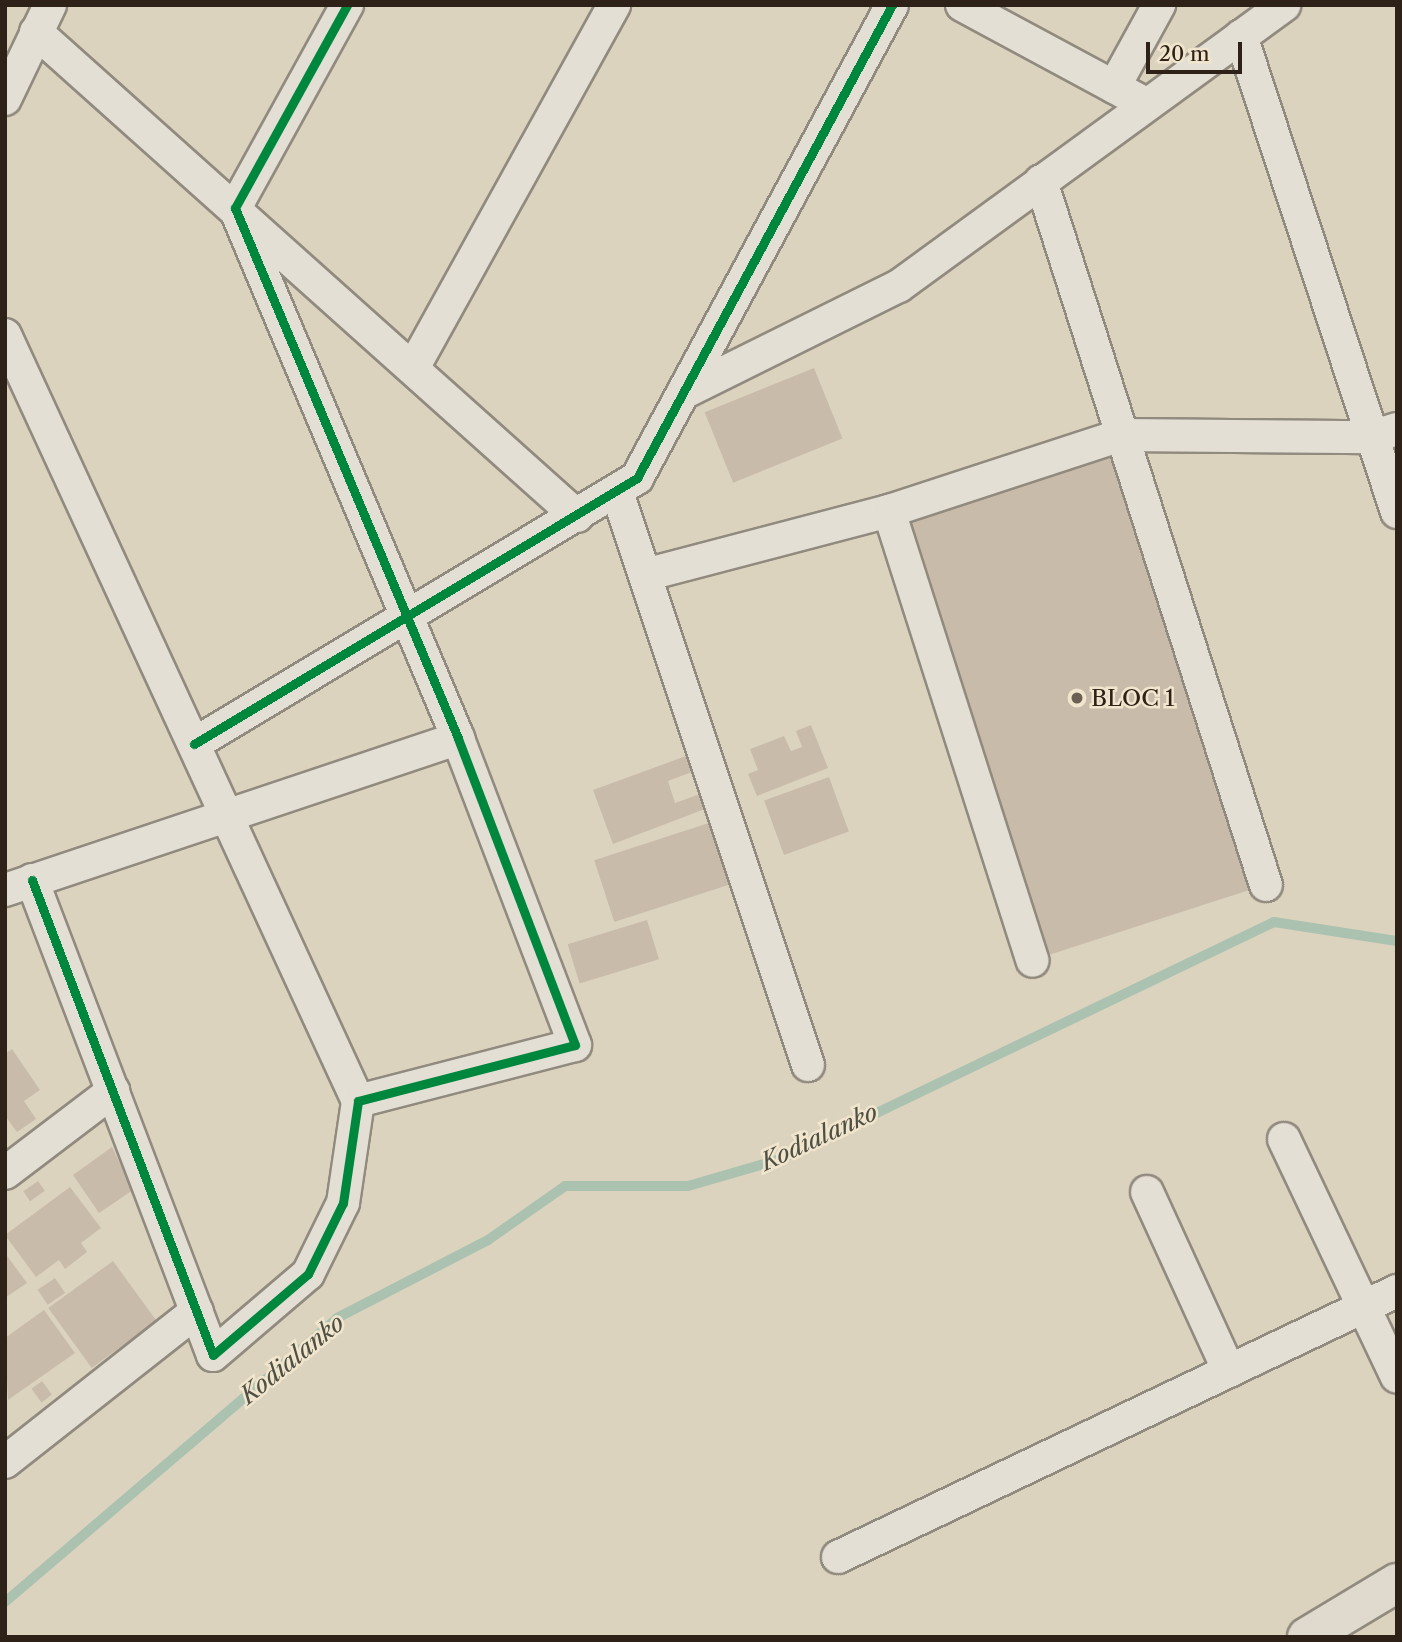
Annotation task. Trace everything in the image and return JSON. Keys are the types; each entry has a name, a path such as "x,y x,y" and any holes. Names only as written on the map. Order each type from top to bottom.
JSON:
{"main road":[{"path":"1307,1637 1397,1583"}],"street":[{"path":"234,208 346,5"},
{"path":"413,368 614,5"},
{"path":"194,744 637,478 892,5"},
{"path":"962,5 1146,104"},
{"path":"1114,87 1159,5"},
{"path":"683,393 899,286 1284,5"},
{"path":"7,88 43,18 234,208 577,516"},
{"path":"1241,36 1385,433 1397,512"},
{"path":"1041,181 1266,885"},
{"path":"234,208 458,738 575,1045 358,1101"},
{"path":"5,335 194,744 226,815 358,1101 343,1203 308,1274 213,1355 113,1091 19,885 226,815 458,738"},
{"path":"645,575 889,511 1122,435 1385,433"},
{"path":"617,492 807,1065"},
{"path":"889,511 1032,961"},
{"path":"5,1173 113,1091"},
{"path":"1284,1139 1397,1377"},
{"path":"1147,1192 1229,1371"},
{"path":"838,1557 1397,1291"},
{"path":"5,1462 197,1311"}],"building":[{"path":"814,368 842,438 733,483 705,412"},
{"name":"BLOC 1","path":"1122,435 1268,884 1035,960 889,511"},
{"path":"811,725 828,768 757,796 748,774 758,770 750,749 784,736 791,751 802,747 796,731"},
{"path":"686,756 692,772 668,781 675,803 700,794 705,809 613,844 593,790"},
{"path":"829,777 849,832 784,855 764,801"},
{"path":"715,821 735,883 614,922 594,860"},
{"path":"647,920 659,959 580,983 568,944"},
{"path":"12,1049 40,1090 24,1101 36,1119 17,1132 5,1116 5,1054"},
{"path":"112,1147 133,1190 99,1213 73,1175"},
{"path":"38,1181 45,1191 30,1201 23,1191"},
{"path":"70,1187 101,1228 81,1243 87,1252 65,1269 59,1260 36,1277 5,1235"},
{"path":"5,1253 27,1283 5,1298"},
{"path":"113,1261 156,1321 92,1368 48,1308"},
{"path":"55,1278 65,1293 48,1305 38,1290"},
{"path":"44,1310 75,1353 8,1400 5,1338"},
{"path":"42,1381 52,1395 41,1402 31,1389"}],"waterway":[{"name":"Kodialanko","path":"5,1602 337,1318 488,1240 565,1186 688,1186 781,1159 1274,922 1397,941"}],"cycle path":[{"path":"32,880 213,1355 308,1274 343,1203 358,1101 575,1045 458,738 235,208 347,5"},
{"path":"194,744 637,478 892,5"}],"place":[{"name":"BLOC 1","path":"1077,698"}]}
